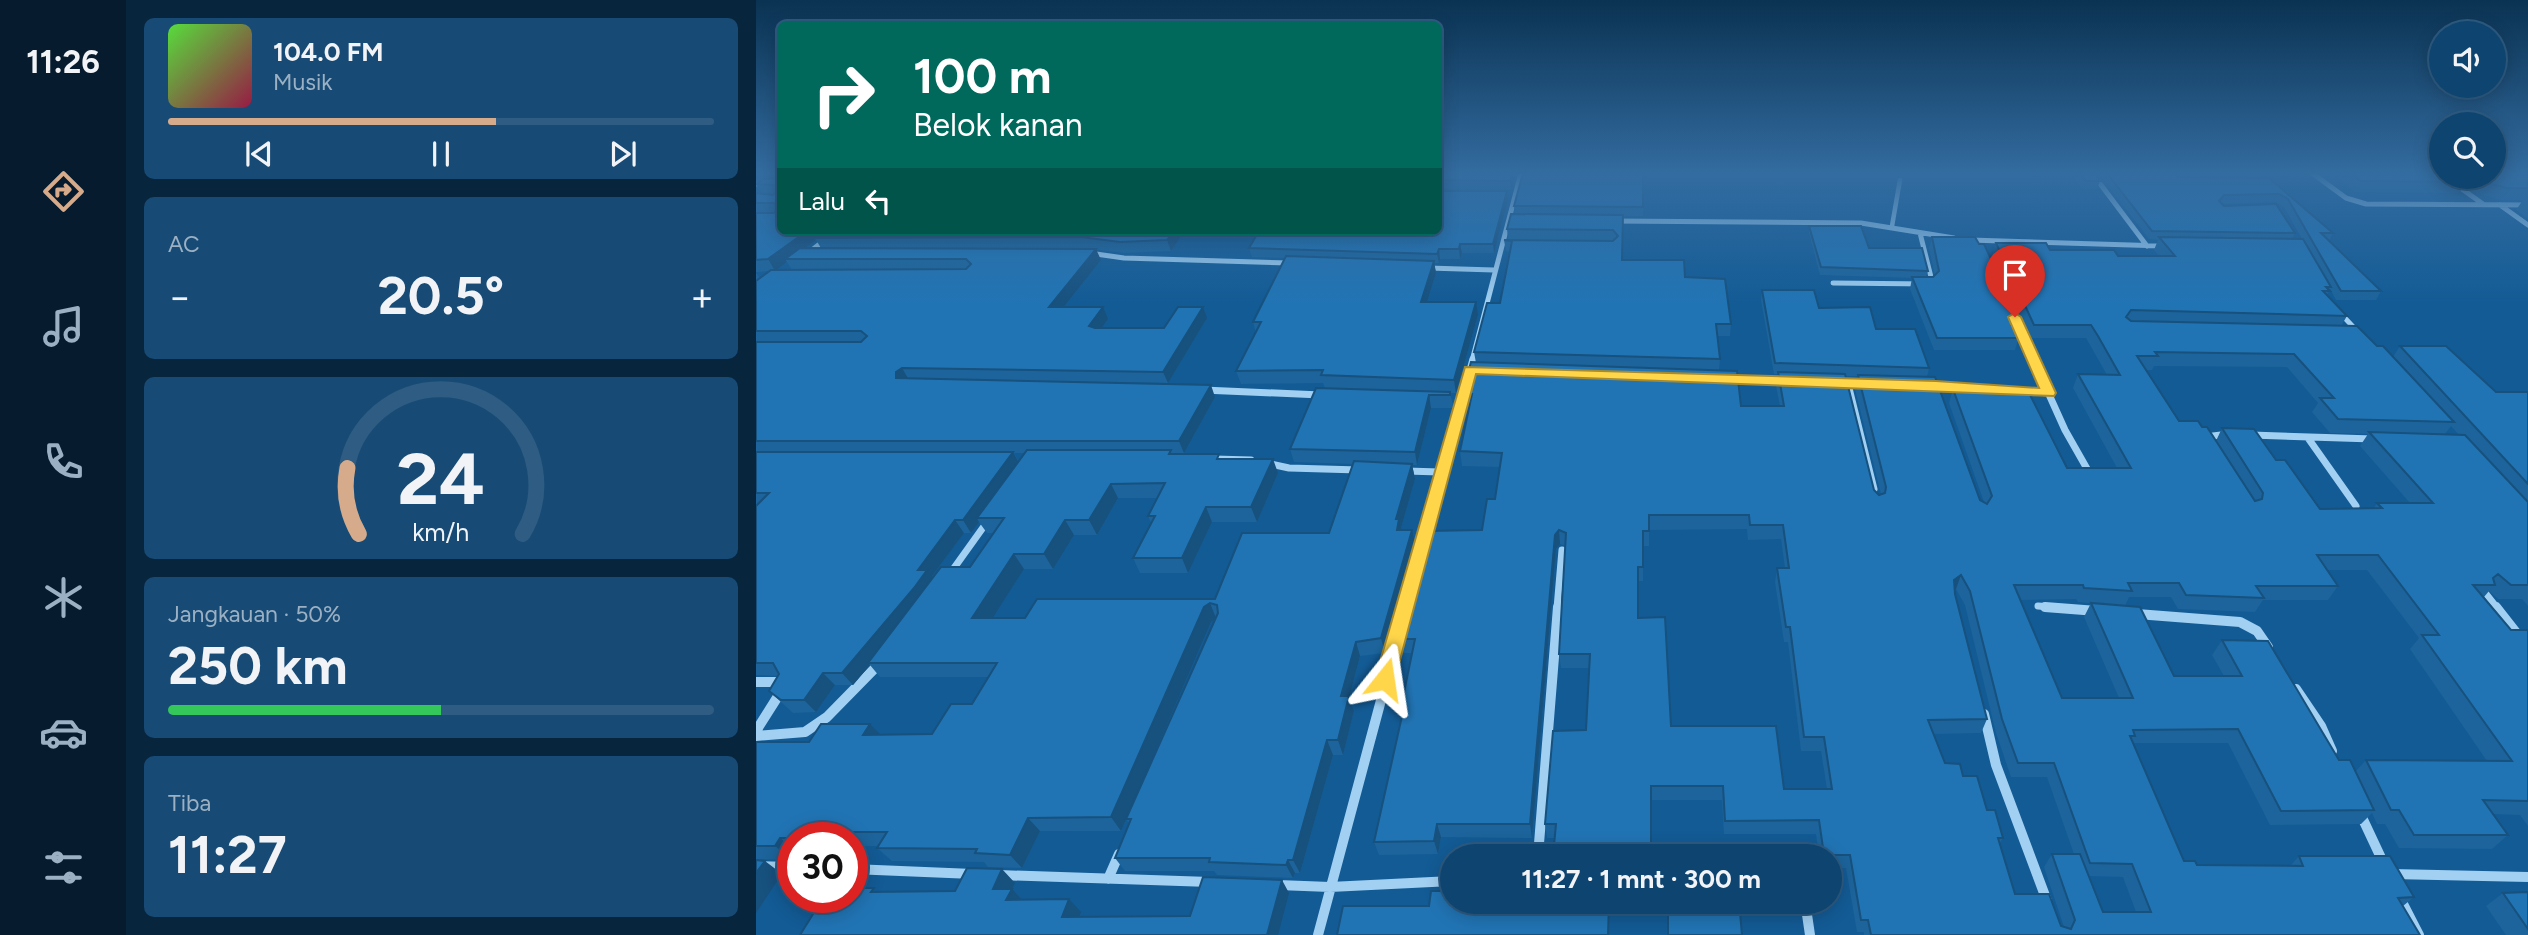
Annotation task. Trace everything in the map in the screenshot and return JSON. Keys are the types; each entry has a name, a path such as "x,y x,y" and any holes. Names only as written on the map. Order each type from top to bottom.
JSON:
{"street":[{"path":"1318,935 1440,472 1470,370 1494,270 1511,217"},
{"path":"2125,217 2147,246"},
{"path":"1510,220 1523,220"},
{"path":"1603,221 1861,223 1980,242 2174,246"},
{"path":"1833,283 1930,284 1933,281 1920,233"},
{"path":"797,262 831,235"},
{"path":"1980,242 1986,254"},
{"path":"1502,246 1516,246"},
{"path":"1086,253 1124,258 1295,263"},
{"path":"807,254 821,254"},
{"path":"1414,267 1494,270"},
{"path":"2332,304 2369,344"},
{"path":"2015,317 2090,474"},
{"path":"2347,334 2360,335"},
{"path":"1470,370 1483,370"},
{"path":"1719,380 1797,382"},
{"path":"1835,384 1861,384"},
{"path":"1848,384 1877,503"},
{"path":"1923,385 2049,393"},
{"path":"1936,385 1941,398"},
{"path":"1197,390 1336,395"},
{"path":"1447,399 1461,400"},
{"path":"2210,447 2204,436 2216,434 2386,439"},
{"path":"2308,438 2356,506"},
{"path":"1199,459 1258,460 1289,468 1372,470"},
{"path":"1399,471 1440,472"},
{"path":"939,588 994,513"},
{"path":"1539,844 1562,550"},
{"path":"2486,594 2528,648"},
{"path":"2038,606 2105,611"},
{"path":"2132,614 2240,622 2257,631 2272,652"},
{"path":"756,733 805,732 837,708 882,659"},
{"path":"756,682 780,681 784,685 756,733"},
{"path":"2293,684 2321,726 2338,763"},
{"path":"1980,699 1996,765 2049,909"},
{"path":"2354,800 2419,935"},
{"path":"1108,879 1125,841"},
{"path":"756,866 777,867"},
{"path":"868,870 1219,883"},
{"path":"2388,874 2528,877"},
{"path":"1261,884 1330,887 1440,882"},
{"path":"1807,914 1810,935"}],"lane":[{"path":"1892,226 1893,217"}],"building":[{"path":"756,217 777,217 777,235 801,235 768,259 756,260"},
{"path":"1442,217 1500,217 1493,244 1460,244 1459,249 1439,249 1437,254 1249,248 1257,235 1442,235"},
{"path":"1510,217 1623,217 1622,260 1684,260 1685,277 1725,279 1731,324 1716,324 1720,359 1474,352 1487,303 1500,303 1512,241 1504,240 1613,241 1618,236 1613,230 1507,229"},
{"path":"2141,217 2284,217 2295,233 2152,231"},
{"path":"2298,217 2314,217 2333,233 2321,233 2381,291 2341,291"},
{"path":"1809,226 1861,226 1869,248 1922,248 1928,271 1821,267"},
{"path":"818,235 1171,235 1167,240 1120,242 1081,237 814,238"},
{"path":"1932,237 1975,237 1979,244 1984,244 2022,326 2012,326 2019,338 1937,338 1912,277 1933,277 1939,271"},
{"path":"2159,237 2303,239 2331,287 2326,287 2330,291 2323,291 2347,316 2131,310 2126,317 2131,321 2357,326 2377,346 2383,346 2454,422 2338,419 2320,398 2334,398 2294,354 2155,352 2158,356 2137,356 2179,421 2198,421 2202,427 2207,427 2255,501 2262,499 2263,493 2222,428 2254,429 2276,460 2285,460 2320,509 2382,508 2377,503 2433,503 2369,432 2465,435 2528,502 2528,585 2511,585 2498,574 2493,578 2495,585 2473,585 2511,630 2528,630 2528,801 2483,800 2508,835 2414,835 2399,810 2391,810 2366,760 2512,761 2422,635 2439,635 2378,555 2317,555 2338,586 2256,586 2264,598 2186,595 2179,583 2128,583 2132,591 2084,588 2083,585 2014,585 2062,698 2133,698 2091,603 2140,607 2174,676 2242,676 2222,640 2268,641 2339,760 2350,760 2374,810 2281,811 2238,729 2133,730 2135,736 2130,736 2184,861 2195,861 2197,865 2303,866 2299,856 2390,856 2414,897 2398,898 2420,935 1871,935 1868,920 1861,920 1850,855 1842,855 1842,844 1822,844 1819,820 1725,821 1723,786 1651,786 1651,844 1554,844 1556,824 1545,824 1553,731 1586,730 1590,654 1559,654 1566,533 1559,530 1555,535 1530,824 1437,824 1434,841 1374,842 1404,707 1401,707 1415,639 1397,639 1425,531 1482,530 1487,499 1495,499 1502,453 1460,451 1472,394 1462,394 1471,362 1737,371 1741,406 1784,406 1778,372 1845,374 1874,490 1879,495 1885,493 1886,487 1858,375 1935,377 1980,500 1987,504 1992,496 1953,389 2027,389 2067,468 2131,468 2078,374 2120,375 2098,336 2091,325 2034,325 1996,243 2046,243 2050,250 2114,250 2118,256 2175,256","holes":["1649,515 1749,515 1750,525 1783,525 1789,568 1777,568 1786,627 1790,627 1804,737 1824,737 1832,789 1784,789 1776,726 1671,726 1665,617 1638,618 1638,567 1643,567 1643,531 1649,531","1961,575 1970,591 2002,719 2018,763 2054,763 2090,863 2132,864 2151,912 2103,912 2080,854 2052,854 2075,920 2071,929 2061,926 2049,894 2015,894 1998,838 2003,838 1995,810 1987,810 1977,776 1963,776 1960,764 1945,763 1928,720 1987,719 1955,594 1954,580"]},
{"path":"800,248 1096,249 1049,307 1103,307 1089,326 1095,328 1164,328 1178,307 1203,307 1163,372 902,368 896,372 896,378 1211,385 1179,441 756,441 756,342 861,342 867,336 861,331 756,331 756,281 771,270 966,269 971,264 966,259 785,259"},
{"path":"1286,256 1434,261 1421,302 1476,302 1454,380 1321,375 1323,370 1236,371 1261,322 1253,322"},
{"path":"1762,290 1814,290 1819,308 1870,307 1876,329 1915,329 1929,368 1775,363"},
{"path":"2400,346 2446,346 2496,392 2528,392 2528,484"},
{"path":"1316,388 1450,392 1450,395 1429,395 1415,452 1290,449"},
{"path":"1027,450 1171,450 1169,454 1219,454 1217,459 1273,459 1251,507 1206,507 1182,558 1133,558 1155,516 1148,516 1165,483 1111,484 1089,520 1065,520 1044,554 1014,554 972,618 1025,618 1037,599 1215,599 1242,533 1329,533 1354,461 1412,464 1396,519 1399,519 1397,530 1412,530 1381,638 1356,642 1341,696 1349,696 1338,740 1327,740 1293,860 1288,860 1286,865 1209,862 1210,858 1115,858 1131,819 1126,819 1218,613 1217,605 1210,603 1204,607 1111,817 1028,818 1010,855 975,853 977,849 877,848 887,832 868,832 868,822 777,822 775,846 756,846 756,742 809,742 821,724 870,724 863,735 932,734 951,704 972,704 997,663 868,663 941,567 970,567 1004,518 977,518"},
{"path":"756,452 1013,452 963,520 955,520 918,570 927,570 914,588 842,673 823,673 804,700 781,700 769,691 779,674 773,663 756,663 756,506 769,493 756,493"},
{"path":"756,860 765,861 756,873"},
{"path":"967,868 1002,869 993,889 1012,889 1006,900 1069,899 1062,917 1190,916 1203,877 1282,880 1267,935 800,935 814,913 868,913 868,888 874,888 871,892 955,891"},
{"path":"1431,891 1440,891 1440,914 1609,914 1608,935 1337,935 1343,906 1429,906"},
{"path":"2528,892 2528,929 2503,893"},
{"path":"1668,914 1740,914 1742,935 1668,935"}],"route":[{"path":"1385,679 1470,370 1771,382 1936,385 2049,393 2015,317"}]}
